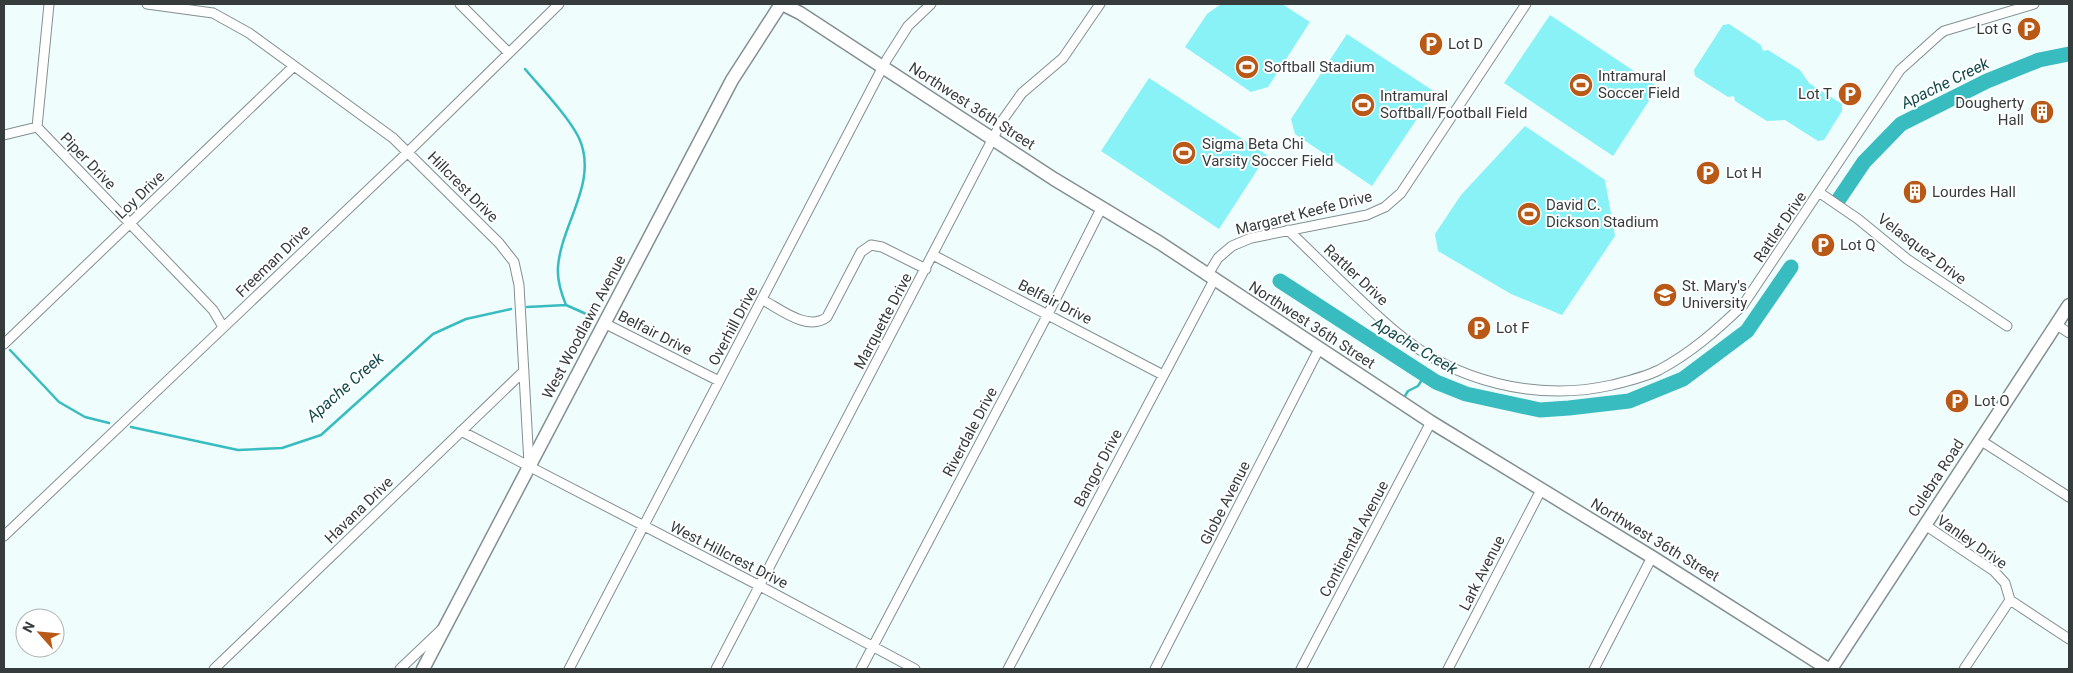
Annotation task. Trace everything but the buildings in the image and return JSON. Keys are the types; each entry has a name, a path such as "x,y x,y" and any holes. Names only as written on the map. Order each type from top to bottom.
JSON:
{"main road":[{"name":"Northwest 36th Street","path":"781,4 800,13 1102,207 1431,422 1652,557 1830,669"},
{"name":"West Woodlawn Avenue","path":"423,669 732,80 781,4"},
{"name":"Culebra Road","path":"1830,669 2069,305"}],"street":[{"path":"4,135 37,127 49,4"},
{"name":"Hillcrest Drive","path":"147,4 213,13 249,33 393,138 488,231 514,262 519,285 530,465"},
{"path":"460,4 509,53"},
{"name":"Freeman Drive","path":"4,536 408,152 558,4"},
{"name":"Overhill Drive","path":"568,669 763,300 882,67 908,26 931,4"},
{"name":"Marquette Drive","path":"716,669 926,269 992,138 1012,105 1026,89 1063,58 1100,4"},
{"name":"Margaret Keefe Drive","path":"1210,278 1218,258 1232,246 1252,238 1368,214 1384,207 1400,193 1526,4"},
{"name":"Rattler Drive","path":"1288,230 1396,332 1440,362 1475,377 1518,389 1546,391 1590,390 1626,382 1657,371 1685,355 1712,335 1743,305 1820,193 1900,70 1944,31 2034,4"},
{"name":"Loy Drive","path":"4,344 294,66"},
{"name":"Piper Drive","path":"37,127 213,310 223,327"},
{"name":"Velasquez Drive","path":"1820,193 1858,219 1907,259 2007,326"},
{"name":"Riverdale Drive","path":"861,669 1048,314 1102,207"},
{"path":"763,300 807,323 823,320 827,317 861,252 871,246 882,247 926,269"},
{"name":"Belfair Drive","path":"933,255 1163,374"},
{"name":"Bangor Drive","path":"1008,669 1163,374 1210,278"},
{"name":"Belfair Drive","path":"604,322 719,381"},
{"path":"2057,325 2069,333"},
{"name":"Globe Avenue","path":"1155,669 1319,349"},
{"name":"Havana Drive","path":"214,669 524,371"},
{"name":"Continental Avenue","path":"1301,669 1431,422"},
{"path":"461,431 530,465"},
{"path":"1980,440 2069,497"},
{"name":"West Hillcrest Drive","path":"530,465 643,527 760,586 915,669"},
{"name":"Lark Avenue","path":"1448,669 1541,490"},
{"name":"Vanley Drive","path":"1925,525 1994,571 2005,583 2010,600"},
{"path":"1594,669 1652,557"},
{"path":"1964,669 2010,600 2069,639"},
{"path":"400,669 446,624"}],"shaded area":[{"name":"Softball Stadium","path":"1221,4 1282,4 1310,22 1268,87 1251,92 1185,47 1207,14"},
{"name":"Intramural Soccer Field","path":"1550,15 1658,87 1613,156 1504,83"},
{"path":"1729,24 1761,45 1763,51 1768,50 1800,70 1809,83 1842,104 1842,111 1824,140 1818,141 1785,120 1767,121 1735,101 1734,96 1728,97 1695,76 1694,70 1723,25"},
{"name":"Intramural Softball/Football Field","path":"1347,34 1435,92 1372,186 1295,134 1291,119"},
{"name":"Sigma Beta Chi Varsity Soccer Field","path":"1149,78 1267,155 1219,229 1101,151"},
{"name":"David C. Dickson Stadium","path":"1525,126 1605,180 1615,236 1562,315 1511,294 1438,251 1435,234 1461,195"}],"waterway":[{"name":"Apache Creek","path":"1839,199 1864,162 1901,124 1987,81 2039,60 2069,54"},
{"path":"525,69 554,102 574,129 584,154 585,171 582,187 565,235 558,267 558,277 566,305"},
{"name":"Apache Creek","path":"1280,281 1436,382 1466,394 1540,410 1629,401 1683,379 1747,331 1791,267"},
{"name":"Apache Creek","path":"527,307 566,305 593,317"},
{"name":"Apache Creek","path":"131,427 238,450 282,448 321,435 433,334 466,319 511,309"},
{"name":"Apache Creek","path":"10,350 59,402 85,417 109,423"},
{"path":"1405,396 1408,391 1418,386 1425,375"}],"place":[{"name":"Lot G","path":"2029,29"},
{"name":"Lot D","path":"1431,44"},
{"name":"Softball Stadium","path":"1247,67"},
{"name":"Intramural Soccer Field","path":"1581,85"},
{"name":"Lot T","path":"1850,94"},
{"name":"Intramural Softball/Football Field","path":"1363,105"},
{"name":"Dougherty Hall","path":"2042,112"},
{"name":"Sigma Beta Chi Varsity Soccer Field","path":"1184,153"},
{"name":"Lot H","path":"1708,173"},
{"name":"Lourdes Hall","path":"1915,192"},
{"name":"David C. Dickson Stadium","path":"1529,214"},
{"name":"Lot Q","path":"1823,245"},
{"name":"St. Mary's University","path":"1665,295"},
{"name":"Lot F","path":"1479,328"},
{"name":"Lot O","path":"1957,401"}]}
